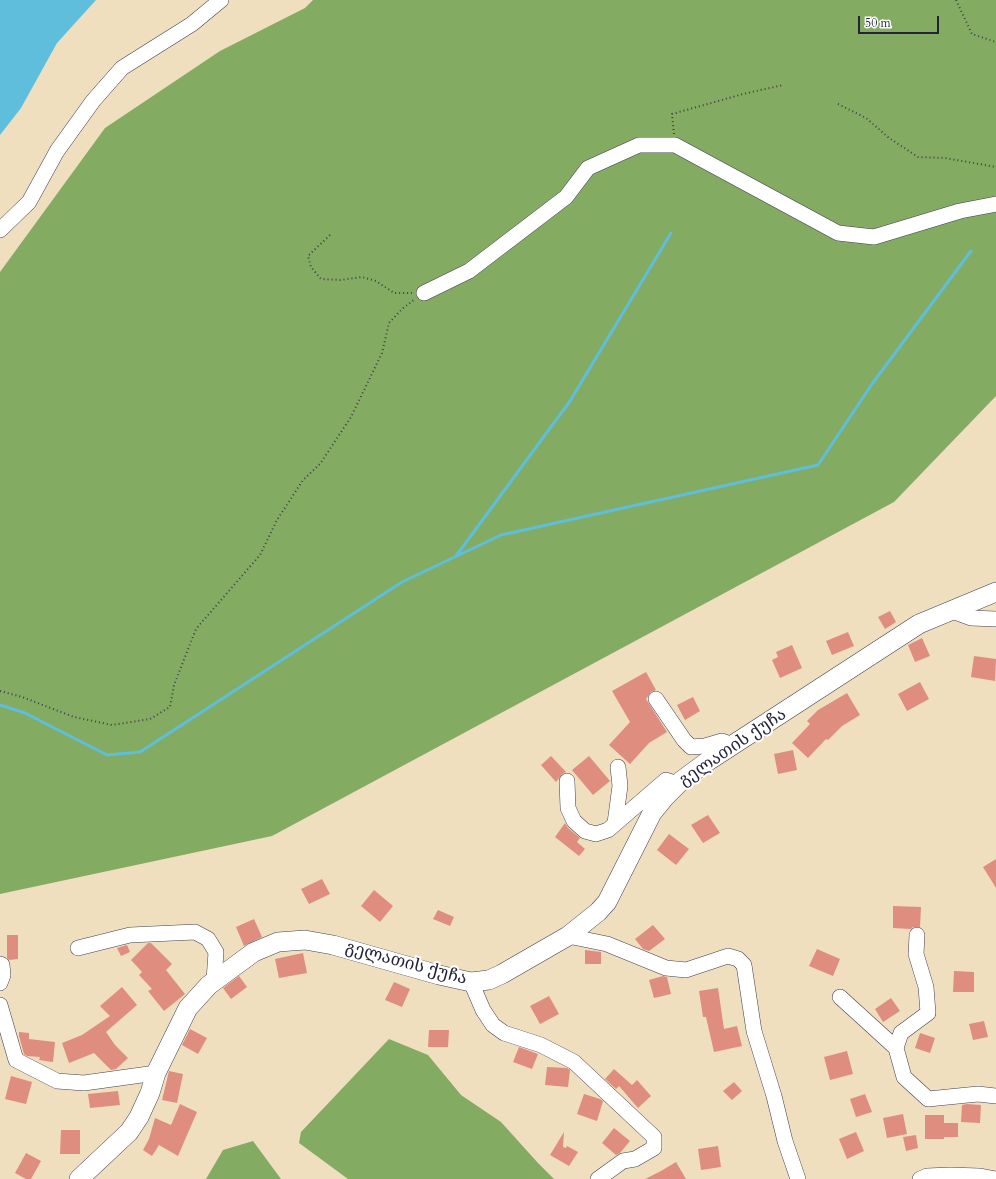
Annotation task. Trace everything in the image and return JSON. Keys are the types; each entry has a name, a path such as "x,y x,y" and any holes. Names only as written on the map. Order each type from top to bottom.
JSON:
{"main road":[{"name":"გელათის ქუჩა","path":"79,1179 129,1132 139,1117 150,1093 156,1074 188,1008 214,980 254,952 278,942 305,940 333,945 439,975 471,982 488,980 502,974 568,936 598,912 607,902 652,813 678,784 708,761 919,624 996,592"}],"street":[{"path":"0,230 29,202 57,151 93,101 122,68 192,24 221,0"},
{"path":"424,293 469,271 560,202 566,197 588,168 639,145 675,145 838,233 874,237 960,211 996,204"},
{"path":"952,610 971,618 996,619"},
{"path":"656,699 684,740 692,747 705,746 722,741 733,745"},
{"path":"615,823 620,786 618,766"},
{"path":"567,780 568,808 574,821 585,831 596,834 608,830 666,780 678,784"},
{"path":"78,948 130,936 195,932 208,939 216,952 214,980"},
{"path":"896,1048 901,1033 928,1013 926,988 916,954 917,935"},
{"path":"568,936 607,944 666,968 686,970 728,956 738,959 744,965 749,989 754,1031 774,1096 785,1141 798,1179"},
{"path":"0,964 2,965 3,975 0,983"},
{"path":"471,982 483,1010 493,1024 504,1033 541,1045 574,1062 654,1137 654,1148 635,1159 623,1160 598,1179"},
{"path":"840,997 896,1048 904,1076 928,1099 978,1094 996,1096"},
{"path":"0,1004 16,1060 57,1081 84,1083 156,1074"},
{"path":"920,1179 927,1176 950,1175 979,1176 996,1179"}],"path":[{"path":"956,0 972,34 996,42"},
{"path":"675,145 672,114 743,94 783,86"},
{"path":"838,104 866,118 888,138 918,157 945,158 996,167"},
{"path":"330,235 308,256 311,267 321,279 340,280 362,277 376,281 394,293 424,293"},
{"path":"0,691 22,697 74,717 112,725 150,719 170,708 174,685 196,628 260,555 277,520 302,480 320,464 351,417 382,353 389,323 402,309 424,293"}],"green space":[{"path":"313,0 996,0 996,396 894,502 272,836 0,894 0,272 105,128 220,51 305,8"},
{"path":"389,1039 428,1055 461,1095 501,1122 554,1179 348,1179 299,1143 301,1132"},
{"path":"253,1141 281,1179 206,1179 223,1150"}],"water":[{"path":"0,0 96,0 57,43 21,108 0,135"}],"building":[{"path":"890,611 896,622 885,629 878,617"},
{"path":"848,632 854,646 832,655 826,641"},
{"path":"922,638 930,656 915,662 908,645"},
{"path":"792,645 802,668 780,678 772,660 778,657 776,652"},
{"path":"974,656 996,659 995,681 971,677"},
{"path":"646,672 656,690 651,692 646,699 667,732 649,743 630,764 609,745 630,722 612,691"},
{"path":"920,682 929,699 907,711 898,694"},
{"path":"847,693 860,715 842,726 828,740 826,739 808,758 792,743 810,724 807,721 818,710"},
{"path":"693,697 700,711 685,720 677,705"},
{"path":"793,750 797,770 778,774 774,754"},
{"path":"551,756 566,772 562,774 556,782 541,765"},
{"path":"589,756 610,781 593,795 572,770"},
{"path":"708,815 720,833 703,843 691,825"},
{"path":"565,823 568,828 580,838 577,842 585,849 579,856 555,837"},
{"path":"669,834 689,849 676,865 657,850"},
{"path":"996,859 996,888 983,867"},
{"path":"322,879 330,894 309,904 301,889"},
{"path":"374,890 393,906 380,922 361,906"},
{"path":"893,906 921,907 920,927 913,927 911,929 893,928"},
{"path":"438,910 454,917 450,926 433,919"},
{"path":"254,919 262,937 244,946 236,927"},
{"path":"653,925 665,939 649,951 643,949 635,939"},
{"path":"7,935 18,935 18,959 9,960 7,958"},
{"path":"148,943 151,943 172,964 166,970 185,994 164,1011 148,991 152,989 139,975 142,972 131,960"},
{"path":"127,945 130,952 121,956 117,948"},
{"path":"817,949 840,959 833,976 809,966"},
{"path":"585,950 601,952 601,964 585,964"},
{"path":"303,953 307,973 279,978 275,959"},
{"path":"954,971 974,972 974,992 953,992"},
{"path":"239,976 247,987 231,999 223,988"},
{"path":"663,976 667,977 671,994 654,998 649,980"},
{"path":"394,982 410,989 402,1007 385,1000"},
{"path":"122,987 137,1005 106,1032 115,1045 128,1058 116,1069 111,1070 94,1053 69,1063 62,1043 82,1035 110,1016 100,1006"},
{"path":"718,988 724,1029 737,1026 742,1046 714,1052 706,1017 703,1017 699,991"},
{"path":"549,996 559,1014 540,1024 530,1006"},
{"path":"891,998 900,1011 883,1022 875,1009"},
{"path":"984,1021 988,1037 973,1040 969,1024"},
{"path":"190,1029 207,1038 198,1054 182,1045"},
{"path":"429,1030 449,1030 448,1047 428,1047"},
{"path":"19,1032 29,1033 29,1039 55,1042 53,1062 39,1060 40,1057 27,1056 24,1054"},
{"path":"920,1033 935,1038 930,1053 915,1048"},
{"path":"519,1047 538,1054 532,1069 513,1062"},
{"path":"847,1051 853,1074 830,1080 824,1057"},
{"path":"547,1067 567,1068 570,1070 568,1087 545,1085"},
{"path":"614,1069 632,1085 637,1080 651,1096 638,1108 619,1086 616,1089 605,1079"},
{"path":"169,1071 183,1074 177,1103 162,1100"},
{"path":"11,1076 32,1082 26,1104 5,1099"},
{"path":"734,1082 742,1091 732,1100 723,1091"},
{"path":"118,1091 120,1105 90,1108 88,1094"},
{"path":"584,1094 603,1101 597,1121 577,1114"},
{"path":"865,1094 872,1112 856,1117 850,1099"},
{"path":"180,1104 197,1112 178,1156 159,1145 152,1156 143,1150 149,1139 155,1118 171,1125"},
{"path":"962,1105 981,1105 980,1123 961,1122"},
{"path":"903,1114 907,1134 887,1138 883,1118"},
{"path":"925,1115 944,1115 944,1123 958,1123 958,1137 925,1139"},
{"path":"614,1128 630,1141 620,1153 616,1155 602,1143"},
{"path":"61,1130 80,1130 80,1154 60,1154"},
{"path":"564,1132 563,1147 566,1148 567,1146 578,1152 569,1166 550,1155"},
{"path":"856,1132 864,1151 847,1159 839,1139"},
{"path":"916,1135 918,1148 906,1151 903,1137"},
{"path":"718,1146 721,1167 701,1170 698,1149"},
{"path":"26,1153 41,1161 31,1179 26,1179 15,1173"},
{"path":"676,1162 686,1179 645,1179 661,1171"}],"waterway":[{"path":"456,556 570,401 671,233"},
{"path":"0,705 25,713 107,755 140,752 402,582 501,535 818,465 872,384 971,251"}]}
